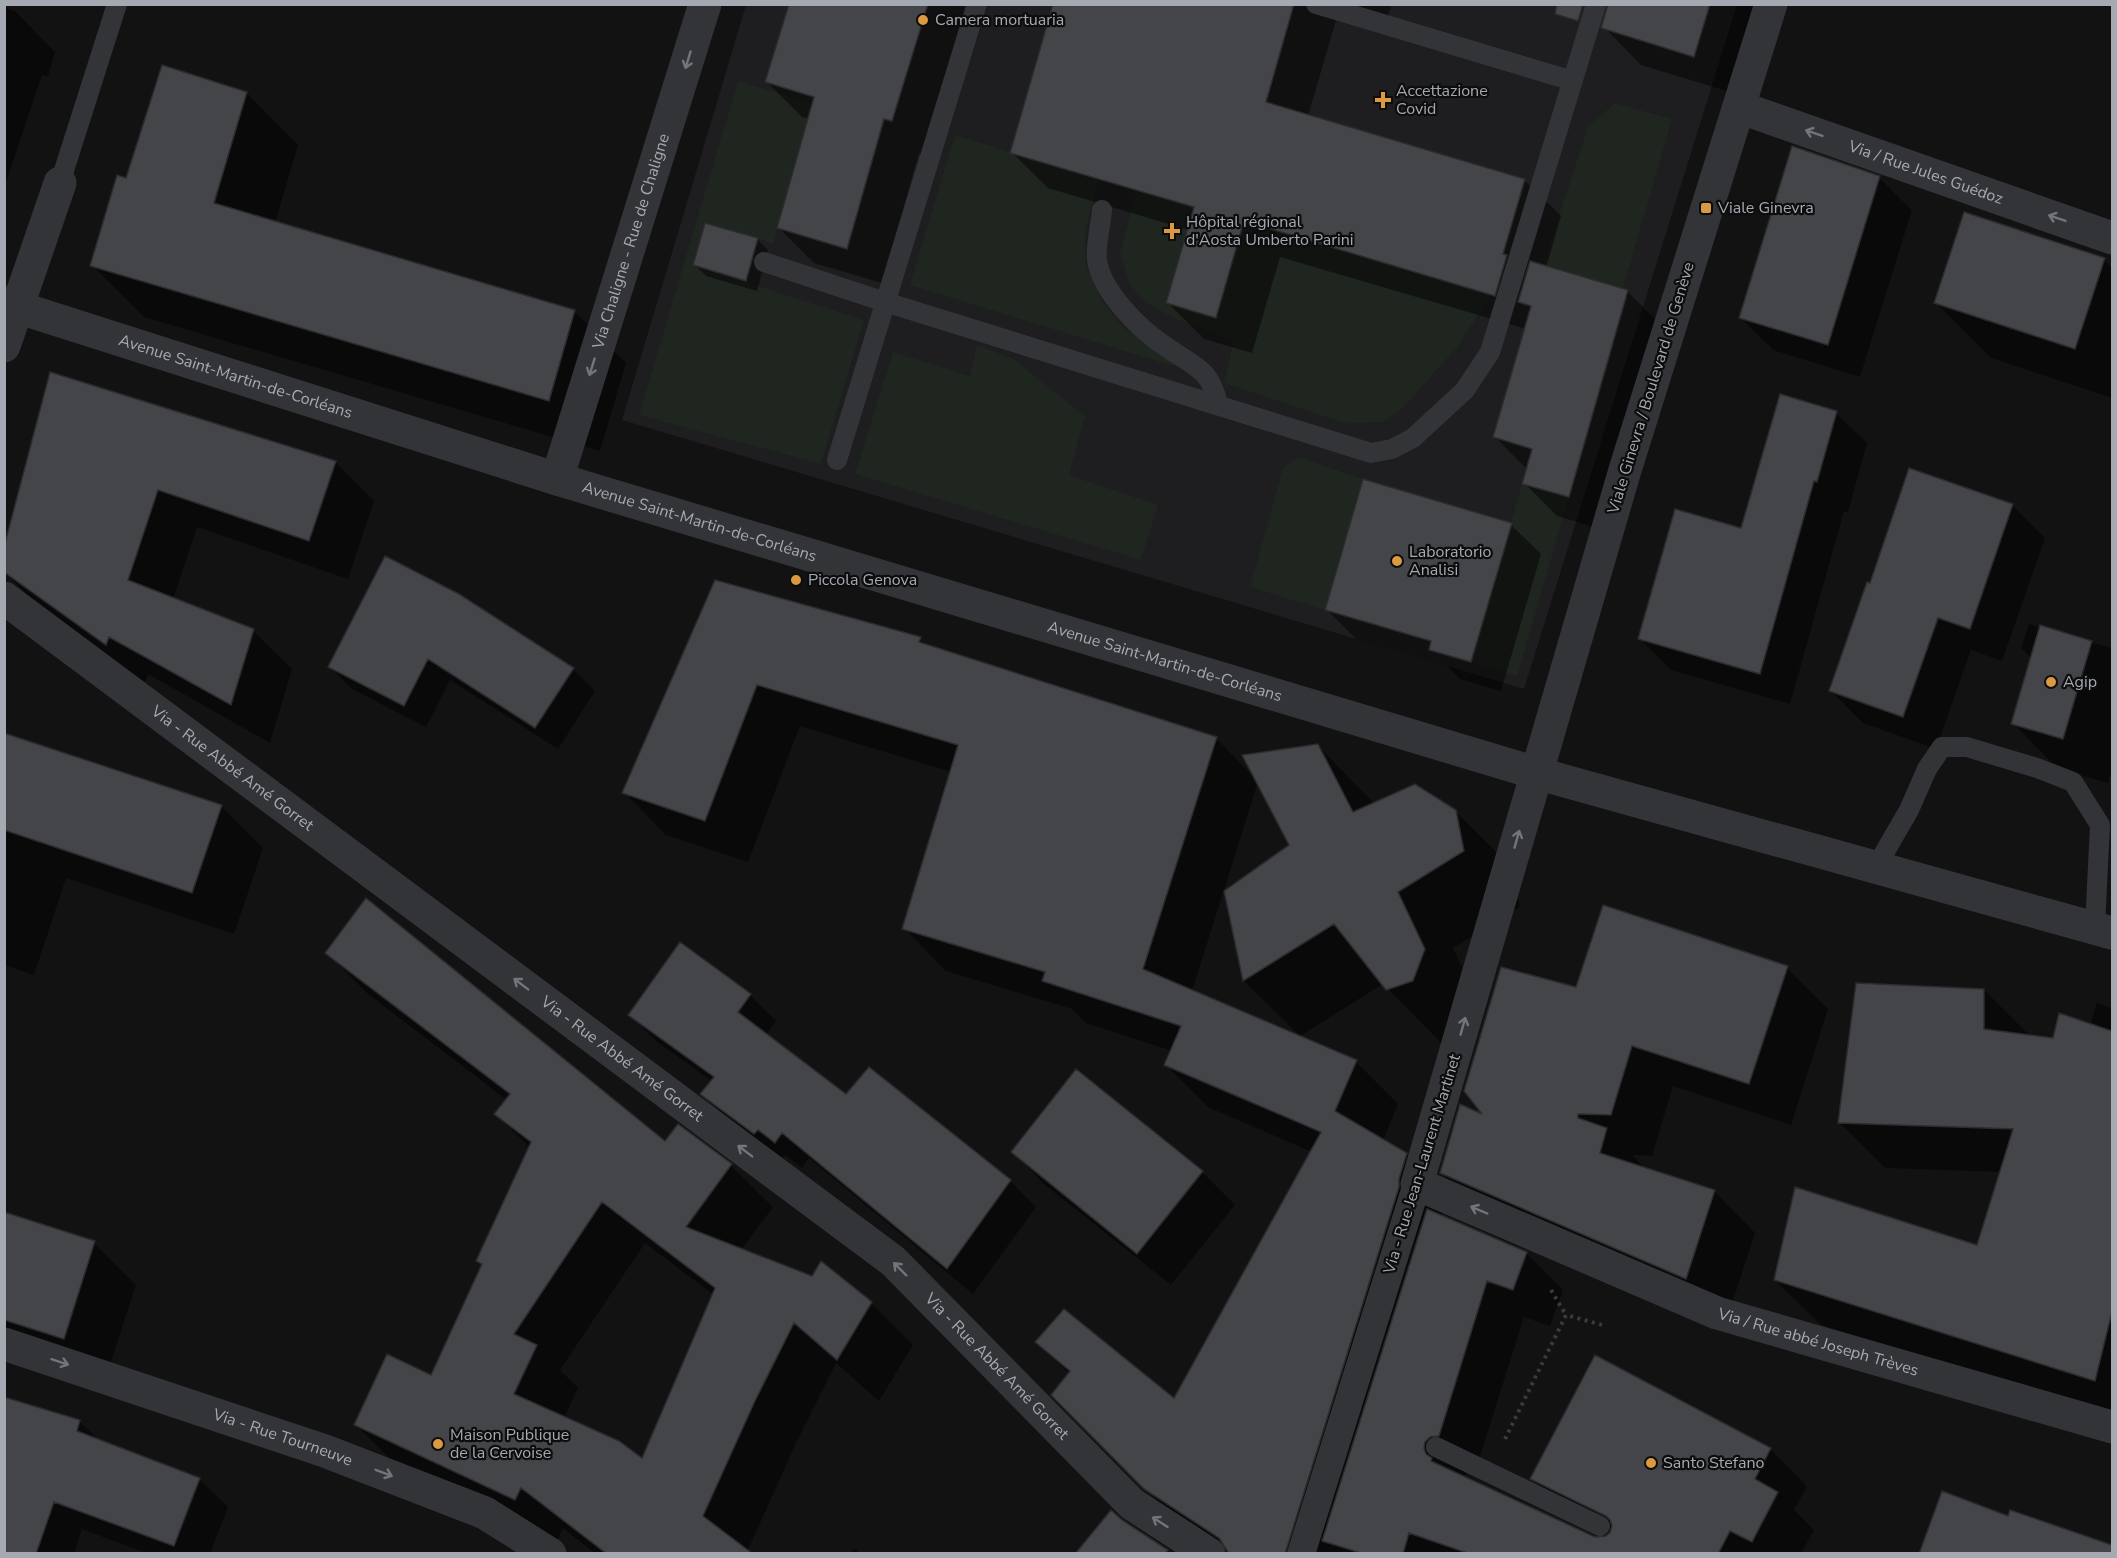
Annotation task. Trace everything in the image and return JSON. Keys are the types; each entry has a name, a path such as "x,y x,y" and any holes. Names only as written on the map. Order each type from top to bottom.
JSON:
{"street":[{"name":"Via Chaligne - Rue de Chaligne","path":"557,479 705,4"},
{"name":"Viale Ginevra / Boulevard de Genève","path":"1536,772 1628,459 1771,4"},
{"name":"Via / Rue Jules Guédoz","path":"1739,107 2112,238"},
{"path":"4,346 11,305 60,183"},
{"name":"Avenue Saint-Martin-de-Corléans","path":"11,305 557,479 1536,772 2104,930"},
{"name":"Via - Rue Abbé Amé Gorret","path":"4,598 893,1261 1132,1504 1209,1554"},
{"name":"Via - Rue Jean-Laurent Martinet","path":"1301,1554 1355,1414 1536,772"},
{"name":"Via / Rue abbé Joseph Trèves","path":"1418,1184 1717,1312 2112,1427"},
{"name":"Via - Rue Tourneuve","path":"4,1344 325,1450 485,1513 550,1554"}],"lane":[{"path":"60,183 117,4"},
{"path":"837,460 976,4"},
{"path":"1316,4 1573,81"},
{"path":"764,262 885,302 1371,453 1392,449 1413,438 1465,390 1490,352 1596,4"},
{"path":"1102,210 1097,260 1110,293 1129,315 1162,345 1202,370 1215,388 1218,405"},
{"path":"1876,867 1909,810 1927,769 1942,747 1967,747 2037,768 2073,782 2100,825 2104,930"},
{"path":"1436,1447 1600,1526"}],"path":[{"path":"1545,1281 1566,1316 1606,1326"},
{"path":"1488,1472 1566,1316"}],"shaded area":[{"name":"Hôpital régional d'Aosta Umberto Parini","path":"746,5 1737,5 1524,689 622,420"},
{"path":"738,81 812,103 773,244 758,238 693,265 864,320 821,464 639,415"},
{"path":"1615,103 1672,119 1623,288 1543,265 1588,127"},
{"path":"955,135 1098,179 1085,232 1086,266 1102,301 1125,329 1175,359 1173,366 910,285"},
{"path":"1137,190 1194,207 1166,304 1216,317 1244,221 1491,295 1458,346 1402,409 1383,422 1348,424 1224,383 1234,340 1176,319 1147,303 1129,284 1120,253"},
{"path":"977,345 1012,358 1085,416 1069,475 1158,505 1141,560 855,474 893,352 970,376"},
{"path":"1298,457 1363,479 1325,610 1250,587 1283,468"},
{"path":"1522,484 1569,497 1517,676 1471,662"}],"building":[{"path":"789,4 928,4 892,121 884,119 847,249 777,228 814,97 765,82"},
{"path":"1053,4 1294,4 1266,102 1525,179 1503,254 1507,255 1495,296 1244,221 1216,318 1166,303 1194,207 1010,153"},
{"path":"1557,4 1583,4 1578,21 1555,14"},
{"path":"1608,4 1710,4 1694,57 1601,28"},
{"path":"162,65 247,92 214,203 575,310 549,401 90,266 117,175 126,178"},
{"path":"1792,146 1880,176 1828,345 1739,318"},
{"path":"1964,212 2105,258 2075,349 1934,303"},
{"path":"705,223 758,238 746,281 693,265"},
{"path":"1530,261 1628,290 1569,497 1522,484 1532,449 1493,437 1531,306 1518,302"},
{"path":"50,372 336,461 309,541 158,490 128,580 254,629 231,705 109,637 106,645 4,572 4,547"},
{"path":"1780,394 1837,411 1817,482 1814,481 1760,674 1638,639 1675,509 1741,528"},
{"path":"1909,468 2013,504 1970,629 1938,618 1903,717 1829,691 1867,582 1870,583"},
{"name":"Laboratorio Analisi","path":"1363,479 1512,523 1471,662 1429,650 1431,641 1325,610"},
{"path":"385,556 459,594 574,668 535,728 428,659 404,706 328,667"},
{"path":"715,580 921,637 919,642 1217,737 1143,969 1357,1060 1335,1111 1407,1153 1399,1179 1399,1187 1285,1554 1229,1554 1219,1538 1144,1489 1051,1395 1070,1371 1035,1342 1064,1309 1174,1398 1321,1132 1164,1065 1181,1026 1042,981 1045,972 902,929 958,745 757,685 705,821 622,793"},
{"name":"Agip","path":"2040,625 2092,641 2063,739 2011,724"},
{"path":"4,733 222,805 192,893 4,830"},
{"path":"1318,744 1353,812 1415,784 1456,810 1464,851 1398,892 1425,949 1413,981 1386,990 1334,924 1243,981 1224,891 1289,845 1242,755"},
{"path":"366,898 665,1141 678,1124 732,1164 686,1227 812,1276 821,1261 872,1302 837,1360 794,1323 755,1401 703,1516 753,1554 607,1554 521,1488 515,1500 354,1425 387,1354 431,1375 482,1264 476,1261 531,1142 494,1114 510,1094 325,953","holes":["602,1202 715,1288 642,1458 619,1441 514,1394 537,1345 514,1334"]},
{"path":"1603,905 1788,966 1749,1084 1632,1046 1611,1115 1578,1114 1578,1118 1607,1128 1600,1153 1715,1190 1686,1279 1440,1173 1460,1104 1482,1114 1464,1091 1501,967 1576,987"},
{"path":"680,942 751,994 738,1012 846,1094 869,1067 1011,1180 947,1269 782,1133 775,1143 758,1130 754,1134 700,1094 714,1077 628,1015"},
{"path":"1856,983 1984,989 1984,1029 2053,1038 2059,1013 2112,1031 2112,1312 2095,1381 1774,1280 1795,1187 1977,1245 2013,1129 1838,1123"},
{"path":"1076,1069 1203,1171 1137,1254 1011,1152"},
{"path":"1427,1209 1527,1252 1513,1290 1487,1281 1439,1436 1430,1437 1425,1442 1424,1448 1426,1454 1432,1458 1431,1461 1595,1537 1606,1536 1612,1526 1606,1516 1530,1479 1595,1355 1771,1448 1755,1479 1778,1492 1752,1542 1730,1531 1718,1554 1470,1554 1409,1533 1403,1554 1364,1554 1322,1541"},
{"path":"4,1212 95,1241 64,1339 4,1320"},
{"path":"4,1397 80,1420 77,1431 200,1478 174,1546 54,1502 36,1554 4,1554"},
{"path":"1942,1491 2008,1516 2010,1510 2112,1545 2112,1554 1919,1554"},
{"path":"1111,1510 1122,1520 1168,1550 1165,1554 1075,1554"}],"place":[{"name":"Camera mortuaria","path":"923,20"},
{"name":"Accettazione Covid","path":"1383,100"},
{"name":"Viale Ginevra","path":"1706,208"},
{"name":"Hôpital régional d'Aosta Umberto Parini","path":"1172,231"},
{"name":"Laboratorio Analisi","path":"1397,561"},
{"name":"Piccola Genova","path":"796,580"},
{"name":"Agip","path":"2051,682"},
{"name":"Maison Publique de la Cervoise","path":"438,1444"},
{"name":"Santo Stefano","path":"1651,1463"}]}
